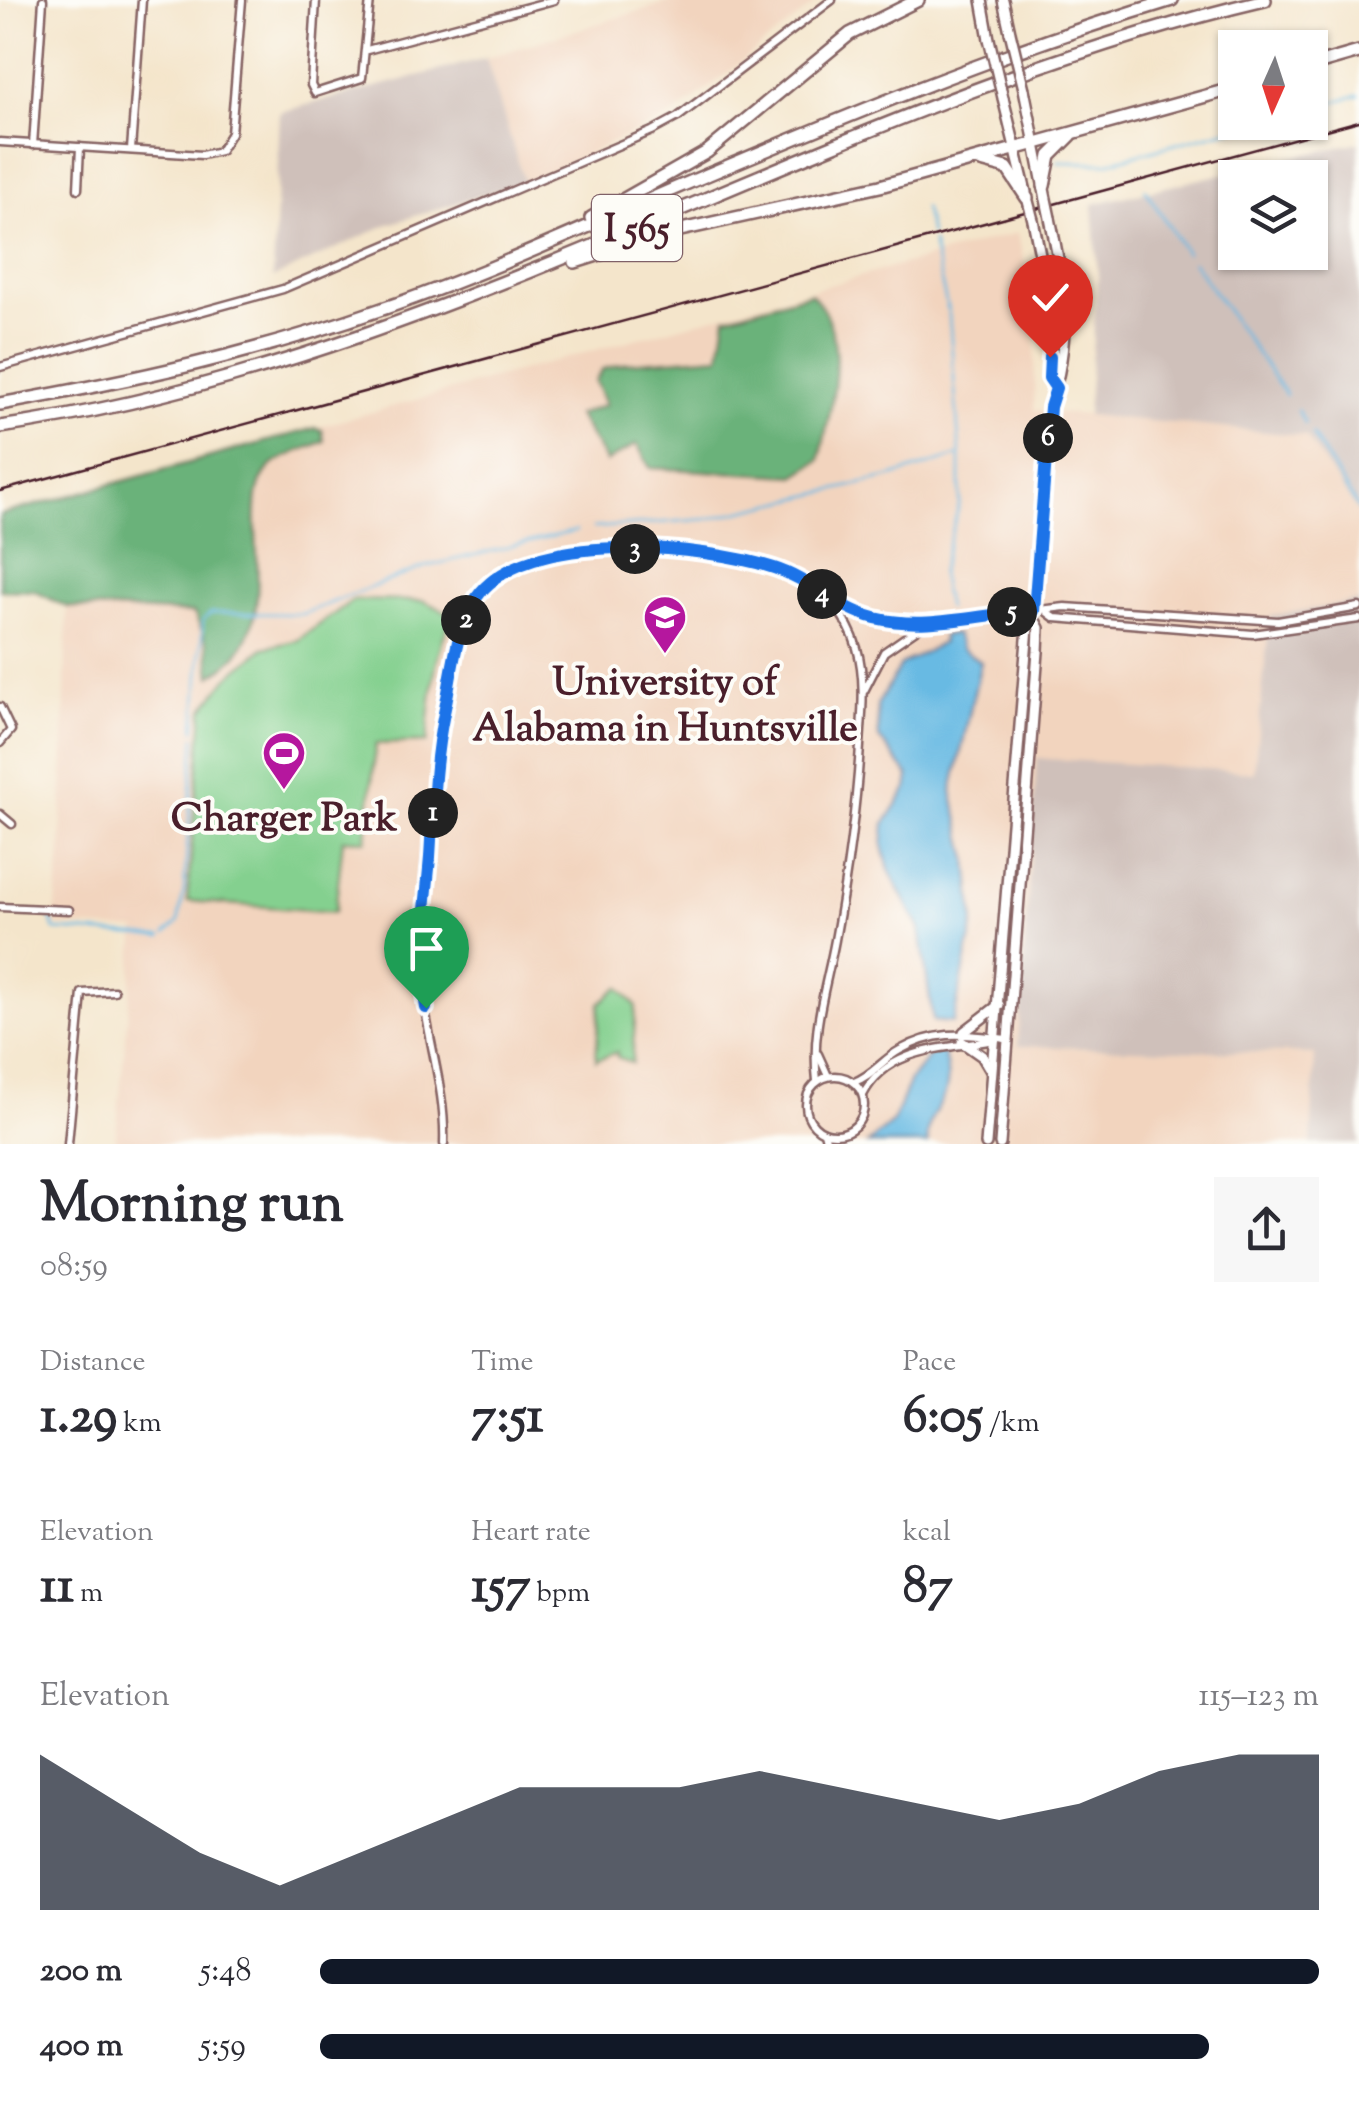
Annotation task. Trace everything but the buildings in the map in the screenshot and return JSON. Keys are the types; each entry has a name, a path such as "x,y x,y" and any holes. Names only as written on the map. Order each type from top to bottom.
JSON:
{"highway":[{"path":"552,241 707,152 850,34 918,0"},
{"name":"I 565","path":"0,402 123,382 254,350 382,309 967,68 1172,0"},
{"name":"I 565","path":"0,427 148,398 286,362 528,275 979,85 1134,34 1265,0"},
{"path":"1330,60 1359,52"},
{"path":"1330,60 1359,62"},
{"path":"528,275 666,233 822,200 1218,93"},
{"path":"1045,192 1052,154 1075,132"},
{"path":"962,163 1002,165 1027,200"}],"main road":[{"path":"982,0 1049,299 1049,378 1056,388"},
{"path":"986,1144 1028,627 1033,614 1050,407 1062,378 1067,317 1036,141 1004,0"},
{"path":"1000,1144 1038,652 1039,628 1033,614"},
{"path":"993,1074 963,1037 999,1005"}],"street":[{"path":"33,144 43,0"},
{"path":"131,150 142,0"},
{"path":"0,142 206,155 227,145 242,0"},
{"path":"316,0 312,92 360,80 370,0"},
{"path":"366,50 554,0"},
{"path":"0,367 272,292 652,131 690,108 832,0"},
{"path":"78,189 80,147"},
{"path":"444,1144 444,1110 424,998 422,958 444,713 461,635 474,600 504,572 553,556 660,549 744,560 793,575 830,600 875,618 928,623 1033,614 1065,607 1278,620 1359,606"},
{"path":"818,1081 816,1017 834,944 853,827 863,692 853,636 830,600"},
{"path":"1048,612 1069,619 1253,634 1359,619"},
{"path":"863,692 884,652 908,632 928,623"},
{"path":"0,706 10,730 0,744"},
{"path":"0,814 12,824"},
{"path":"0,907 69,910"},
{"path":"68,1144 82,993 114,991"},
{"path":"854,1082 898,1051 963,1037 1008,1039"},
{"path":"863,1094 854,1082 828,1076 818,1081 805,1101 806,1114 830,1144 837,1134 857,1123 863,1094 900,1061 963,1037"},
{"path":"816,1048 828,1076"},
{"path":"824,1132 837,1134"}],"shaded area":[{"path":"675,0 814,0 815,4 674,115 524,182 486,58"},
{"path":"486,58 524,182 386,225 273,278 280,112"},
{"path":"1359,142 1359,514 1306,436 1087,415 1098,277 1093,204 1218,175 1218,270 1328,270 1328,160 1282,160"},
{"name":"University of Alabama in Huntsville","path":"1017,233 1036,306 1034,410 1306,436 1359,514 1359,601 1270,616 1254,772 1037,759 1018,1046 1316,1054 1311,1144 115,1144 136,930 54,925 61,852 67,607 194,613 196,461"},
{"path":"1359,601 1359,1144 1311,1144 1315,1054 1018,1046 1037,758 1254,772 1270,616"}],"green space":[{"path":"811,293 832,330 835,351 833,395 820,460 795,476 650,468 637,444 606,462 577,415 605,405 595,381 603,369 627,363 720,356 726,317"},
{"path":"315,428 322,430 324,441 279,460 261,482 256,506 257,596 252,627 237,654 211,676 207,643 194,613 67,607 34,591 0,590 0,515"},
{"name":"Charger Park","path":"353,600 424,601 453,615 437,661 427,742 376,744 366,840 343,839 335,912 187,901 203,710 227,678 264,648 298,640"},
{"path":"619,987 636,1006 632,1063 617,1057 617,1052 596,1060 600,1003"}],"water":[{"path":"956,634 962,649 981,662 952,791 968,859 974,923 953,1023 933,1021 920,929 889,870 883,846 885,823 907,789 909,776 879,738 877,705 901,665 942,643 943,635"},
{"path":"943,1051 947,1084 931,1120 928,1144 867,1144 893,1122 910,1080 932,1053"}],"waterway":[{"path":"1328,103 1359,95"},
{"path":"1058,162 1106,163 1218,133"},
{"path":"1145,189 1186,253"},
{"path":"924,208 930,234"},
{"path":"932,242 949,315 960,455 960,502 940,574 947,608"},
{"path":"1193,262 1286,395"},
{"path":"1297,410 1305,423"},
{"path":"1312,434 1359,510"},
{"path":"593,528 707,519 891,477 960,455"},
{"path":"195,730 203,620 211,613 302,614 424,567 576,531"},
{"path":"166,934 178,923 184,890 195,737"},
{"path":"50,917 55,930 162,937"}],"railway":[{"path":"0,491 1359,121"}],"place":[{"name":"University of Alabama in Huntsville","path":"665,655"},
{"name":"Charger Park","path":"284,791"}],"route":[{"path":"426,1008 422,958 438,750 461,635 474,600 486,586 504,572 553,556 660,549 700,552 772,567 852,610 897,622 928,623 1034,611 1050,407 1056,388 1049,378 1050,357"}]}
